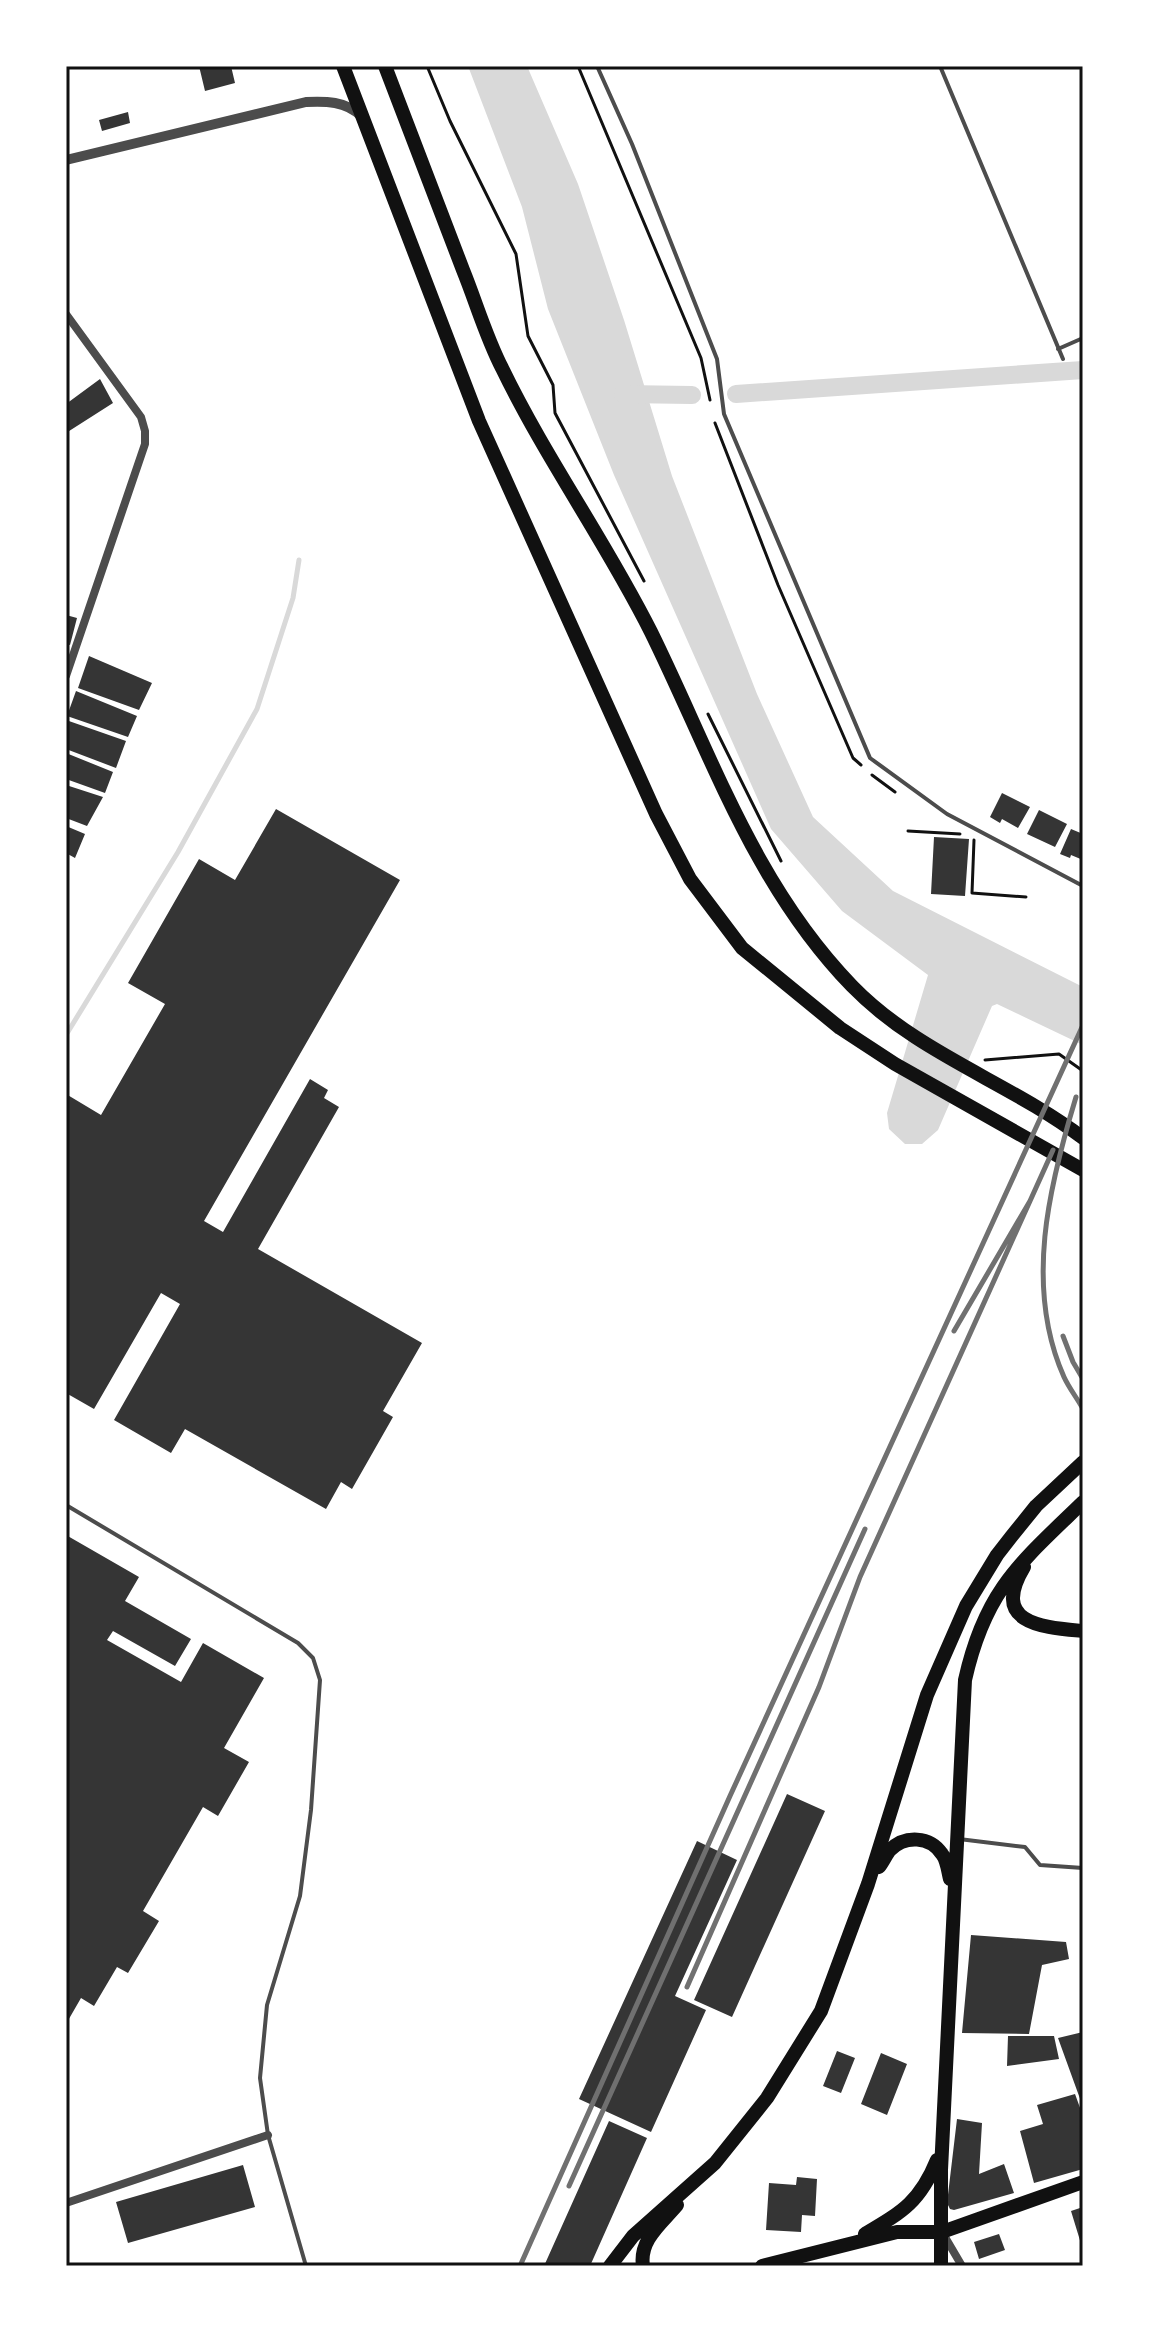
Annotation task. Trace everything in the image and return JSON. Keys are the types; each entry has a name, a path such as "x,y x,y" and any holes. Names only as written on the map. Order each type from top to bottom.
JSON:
{"main road":[{"path":"343,66 479,421 656,814 690,879 742,948 840,1028 895,1064 1083,1170"},
{"path":"385,66 501,366 547,451 623,577 738,820 782,901 815,946 855,989 902,1030 981,1077 1083,1130"},
{"path":"1048,1112 1083,1138"},
{"path":"643,2266 641,2250 648,2237 715,2163 767,2098 821,2011 868,1884 927,1695 968,1602 997,1555 1027,1516 1083,1462"},
{"path":"941,2266 941,2170 965,1680 977,1635 991,1603 1019,1563 1083,1502"},
{"path":"1046,1538 1017,1578 1015,1608 1025,1620 1039,1627 1083,1631"},
{"path":"868,1884 891,1849 906,1840 920,1840 933,1844 944,1855 955,1895"},
{"path":"847,2245 913,2203 930,2175 944,2132"},
{"path":"610,2266 633,2236 715,2163"},
{"path":"762,2266 897,2232 942,2232 1083,2182"}],"street":[{"path":"66,160 306,102 328,101 356,111 364,119"},
{"path":"66,314 141,417 145,444 66,676"},
{"path":"66,2203 268,2135"},
{"path":"942,2232 962,2266"}],"lane":[{"path":"597,66 632,144 717,359 724,414 870,758 947,814 1083,886"},
{"path":"940,66 1063,359"},
{"path":"1058,349 1083,338"},
{"path":"66,1505 298,1643 313,1658 320,1680 311,1810 300,1896 267,2005 260,2078 268,2135 306,2266"},
{"path":"957,1839 1025,1847 1040,1865 1083,1868"}],"path":[{"path":"427,66 450,121 516,254 528,336 553,385 555,413 644,581"},
{"path":"707,711 787,873"},
{"path":"908,831 961,834"},
{"path":"974,834 972,893 1026,897"},
{"path":"982,1060 1059,1054 1083,1071"}],"shaded area":[{"path":"468,66 527,66 578,184 672,476 757,694 813,817 893,891 1083,987 1083,1045 997,1004 992,1006 938,1130 922,1144 905,1144 889,1129 887,1113 928,975 842,911 771,829 614,475 548,309 522,207"}],"building":[{"path":"199,66 231,66 235,83 205,91"},
{"path":"128,112 130,123 102,131 99,120"},
{"path":"100,379 113,403 66,433 66,404"},
{"path":"66,615 77,618 70,645 66,644"},
{"path":"89,656 152,683 139,710 78,688"},
{"path":"76,691 137,716 128,737 67,716"},
{"path":"66,720 126,741 116,768 66,749"},
{"path":"66,753 113,772 105,793 66,779"},
{"path":"66,785 103,797 87,826 66,818"},
{"path":"1002,793 1030,807 1018,828 1002,819 1000,823 990,817"},
{"path":"276,809 400,880 204,1221 223,1232 310,1079 328,1090 324,1098 339,1107 258,1249 422,1343 383,1411 393,1417 352,1489 341,1482 326,1509 185,1429 171,1453 114,1420 180,1304 161,1293 94,1409 66,1393 66,1094 101,1115 165,1004 128,983 199,859 235,880"},
{"path":"1039,810 1067,824 1055,847 1027,834"},
{"path":"66,826 85,834 75,858 66,853"},
{"path":"1071,829 1083,834 1083,860 1060,854"},
{"path":"934,837 969,839 965,896 931,894"},
{"path":"66,1535 139,1577 125,1601 191,1639 175,1666 113,1631 107,1640 181,1682 203,1643 264,1678 224,1748 249,1762 218,1816 203,1807 143,1911 159,1921 128,1973 117,1967 94,2006 81,1998 66,2024"},
{"path":"787,1794 825,1811 732,2017 694,2000"},
{"path":"697,1841 737,1860 675,1996 706,2010 651,2132 579,2099"},
{"path":"971,1935 1066,1942 1069,1959 1042,1965 1029,2034 962,2033"},
{"path":"1083,2032 1083,2107 1058,2038"},
{"path":"1008,2036 1054,2036 1059,2059 1007,2066"},
{"path":"837,2051 855,2058 841,2093 823,2086"},
{"path":"881,2053 907,2064 887,2115 861,2104"},
{"path":"1075,2094 1083,2116 1083,2169 1034,2183 1020,2131 1043,2124 1037,2105"},
{"path":"957,2119 982,2123 979,2174 1004,2164 1014,2193 950,2209 947,2203"},
{"path":"609,2121 647,2138 590,2266 544,2266"},
{"path":"243,2165 255,2207 128,2243 116,2202"},
{"path":"797,2177 817,2179 815,2216 802,2215 801,2232 766,2230 769,2183 796,2185"},
{"path":"1083,2207 1083,2246 1082,2247 1071,2211"},
{"path":"999,2234 1005,2250 979,2259 974,2242"}],"waterway":[{"path":"736,394 1083,370"},
{"path":"623,394 692,395"},
{"path":"66,1035 178,852 257,709 293,598 299,560"}],"railway":[{"path":"520,2266 730,1796 1083,1025"},
{"path":"1076,1097 1050,1201 1043,1272 1045,1308 1052,1343 1064,1377 1083,1409"},
{"path":"1030,1201 1053,1150"},
{"path":"687,1987 819,1687 860,1577 1030,1201 954,1331"},
{"path":"1063,1336 1083,1379"},
{"path":"569,2186 865,1529"}]}
